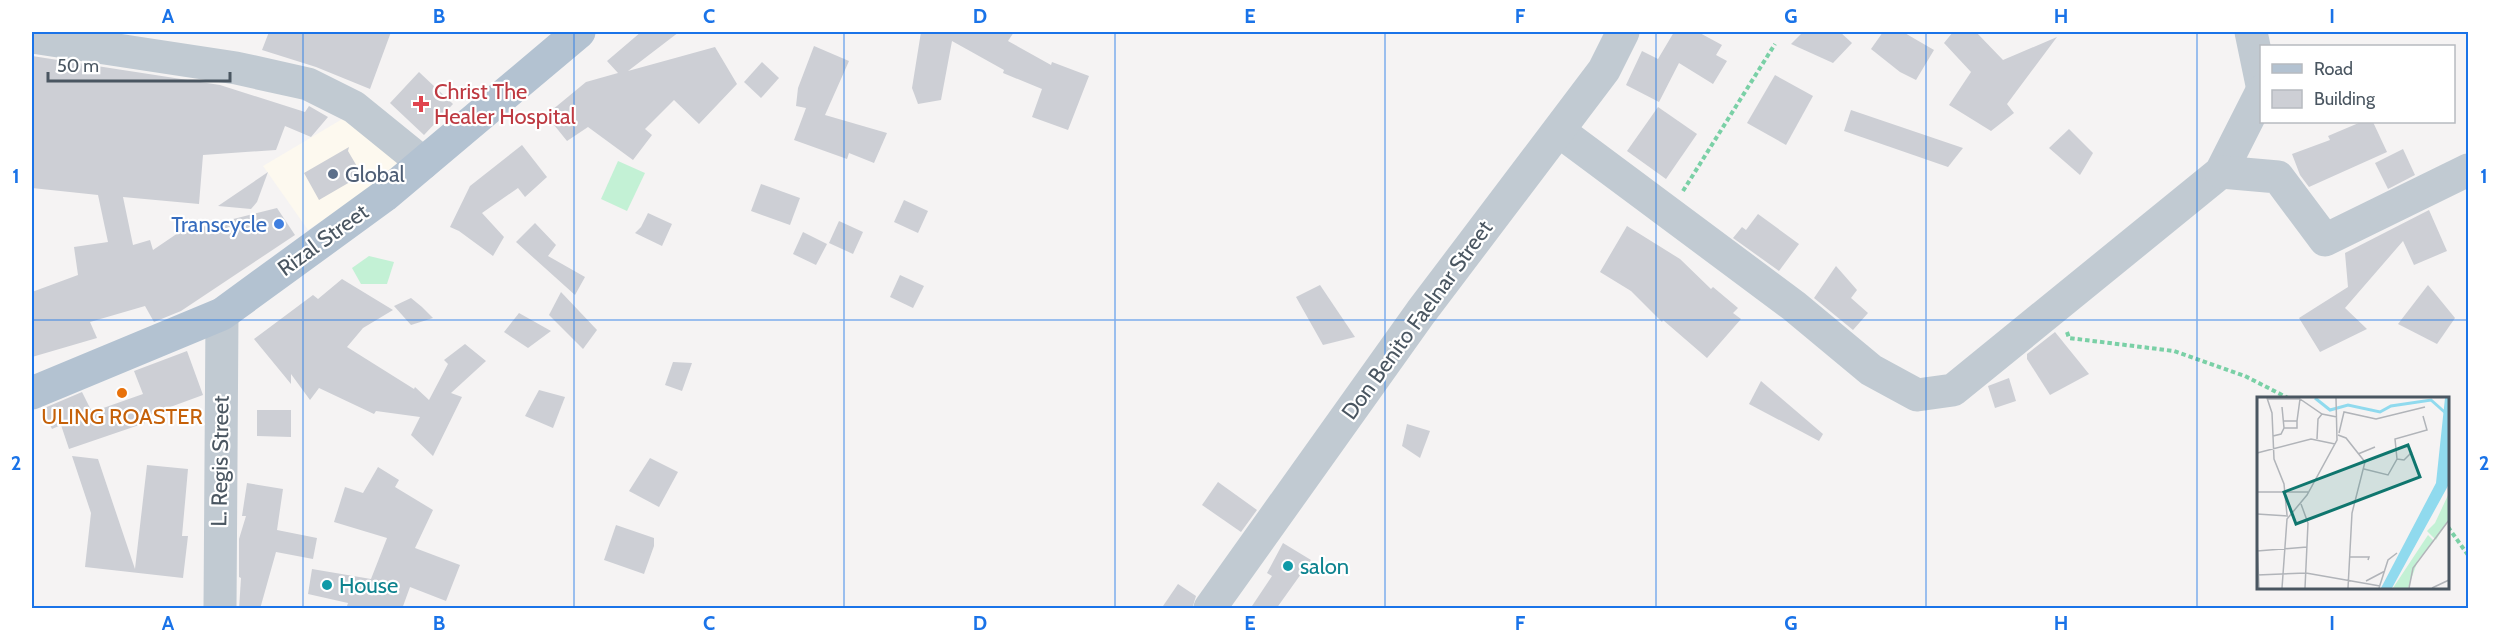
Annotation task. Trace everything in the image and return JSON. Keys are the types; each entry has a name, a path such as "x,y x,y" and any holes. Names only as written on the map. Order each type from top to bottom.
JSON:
{"main road":[{"name":"Rizal Street","path":"32,393 222,314 384,196 579,32"}],"street":[{"name":"Don Benito Faelnar Street","path":"1210,609 1421,312 1604,70 1623,32"},
{"path":"2251,32 2260,76"},
{"path":"32,37 237,68 308,84 354,107 423,163"},
{"path":"1559,131 1794,306 1871,370 1917,395 1953,390 2221,172 2260,95"},
{"path":"2221,172 2278,177 2325,240 2469,170"},
{"name":"L. Regis Street","path":"220,609 222,314"}],"path":[{"path":"1670,213 1775,44"},
{"path":"2055,307 2069,338 2174,351 2245,376 2284,397"},
{"path":"2449,528 2469,555"}],"shaded area":[{"path":"349,115 403,168 308,230 263,166"}],"green space":[{"path":"618,161 645,173 627,211 601,199"},
{"path":"369,256 394,262 387,284 361,284 352,268"}],"building":[{"path":"269,32 391,32 370,89 316,67 262,50"},
{"path":"641,32 679,32 628,71 715,47 737,84 699,124 674,100 645,129 652,135 633,160 588,127 567,141 546,115 586,82 618,73 607,61"},
{"path":"921,32 1014,32 1008,41 1051,65 1052,62 1089,76 1068,130 1032,117 1042,89 1003,73 1004,70 952,41 941,100 918,104 912,88"},
{"path":"1674,32 1698,32 1722,45 1716,55 1727,61 1713,84 1679,63 1659,102 1626,85 1642,51 1658,59"},
{"path":"1803,32 1840,32 1852,43 1833,63 1791,44"},
{"path":"1883,32 1903,32 1934,50 1916,80 1900,72 1871,49"},
{"path":"1953,32 1976,32 2003,60 2057,37 2007,104 2014,113 1991,131 1949,105 1971,72 1944,43"},
{"path":"814,46 849,61 825,115 887,133 874,163 849,153 847,159 794,140 806,108 796,106 798,88"},
{"path":"32,56 220,85 305,112 309,106 328,117 311,137 285,126 276,150 203,155 199,204 123,197 133,245 150,240 153,250 178,233 277,208 295,235 181,311 154,322 145,306 90,322 97,338 32,357 32,292 78,275 74,247 108,242 98,195 32,188"},
{"path":"762,62 779,78 761,98 744,82"},
{"name":"Christ The Healer Hospital","path":"419,72 453,104 424,135 390,103"},
{"path":"1775,75 1813,96 1786,145 1747,123"},
{"path":"1658,107 1697,134 1666,179 1627,151"},
{"path":"1851,110 1963,148 1948,167 1844,131"},
{"path":"2359,123 2373,123 2387,152 2309,187 2300,175 2292,154 2330,140 2328,136"},
{"path":"2069,129 2093,153 2080,175 2049,148"},
{"path":"522,145 547,177 525,197 518,188 482,213 504,237 493,256 450,227 470,186"},
{"name":"Global","path":"349,147 348,151 362,175 319,200 304,173"},
{"path":"2403,149 2415,175 2388,189 2375,163"},
{"path":"268,172 257,202 251,209 218,206"},
{"path":"761,184 800,198 790,225 751,211"},
{"path":"904,200 928,211 918,233 894,222"},
{"path":"2429,210 2447,251 2414,265 2403,241 2345,308 2367,329 2320,352 2299,318 2348,287 2345,253"},
{"path":"648,213 672,224 662,246 635,233"},
{"path":"1758,214 1799,244 1779,271 1733,238 1742,227 1746,230"},
{"path":"839,221 863,232 853,254 829,243"},
{"path":"535,223 556,245 548,256 585,277 575,295 516,242"},
{"path":"1627,226 1680,259 1711,289 1713,287 1738,308 1733,313 1741,319 1707,358 1663,320 1662,322 1631,291 1600,272"},
{"path":"803,232 827,244 816,265 793,254"},
{"path":"1836,266 1857,290 1851,298 1868,313 1853,330 1814,298"},
{"path":"900,275 924,286 913,308 890,297"},
{"path":"342,279 393,310 363,328 347,347 414,389 415,387 429,400 448,364 444,360 465,344 486,361 451,393 462,397 433,456 411,435 420,417 376,411 374,414 319,388 310,400 291,374 291,384 254,339 313,295 318,299"},
{"path":"1320,285 1355,337 1323,345 1296,297"},
{"path":"2428,285 2455,318 2437,344 2398,324"},
{"path":"561,292 597,330 583,349 549,315"},
{"path":"411,298 433,318 411,325 394,306"},
{"path":"519,313 551,331 528,348 504,332"},
{"path":"2055,332 2089,374 2050,395 2027,359 2027,354"},
{"path":"187,351 203,395 143,417 145,423 69,449 61,425 52,429 42,409 82,392 92,412 143,394 134,371"},
{"path":"673,362 692,363 682,391 665,385"},
{"path":"2009,378 2016,401 1995,408 1988,386"},
{"path":"1761,381 1823,434 1819,441 1749,404"},
{"path":"539,390 565,397 553,428 525,416"},
{"path":"257,410 291,410 291,437 257,436"},
{"path":"1407,424 1430,431 1420,458 1402,446"},
{"path":"72,456 98,459 135,569 147,465 188,469 182,536 188,536 183,578 85,567 91,513"},
{"path":"650,458 678,472 659,507 629,491"},
{"path":"378,467 399,480 395,487 433,510 415,548 460,565 446,601 410,587 402,609 346,609 348,603 308,594 312,569 371,579 387,538 334,522 345,487 363,493"},
{"path":"1218,482 1257,510 1241,532 1202,505"},
{"path":"247,483 283,489 277,530 317,538 313,559 276,552 260,609 239,609 241,578 239,577 239,539 246,516 242,516"},
{"path":"616,525 654,538 654,546 644,574 604,560"},
{"path":"1283,543 1311,560 1276,609 1250,609 1272,576 1267,573"},
{"path":"1178,584 1196,596 1192,609 1161,609"}],"place":[{"name":"Christ The Healer Hospital","path":"421,104"},
{"name":"Global","path":"333,174"},
{"name":"Transcycle","path":"279,224"},
{"name":"ULING ROASTER","path":"122,393"},
{"name":"salon","path":"1288,566"},
{"name":"House","path":"327,585"}]}
